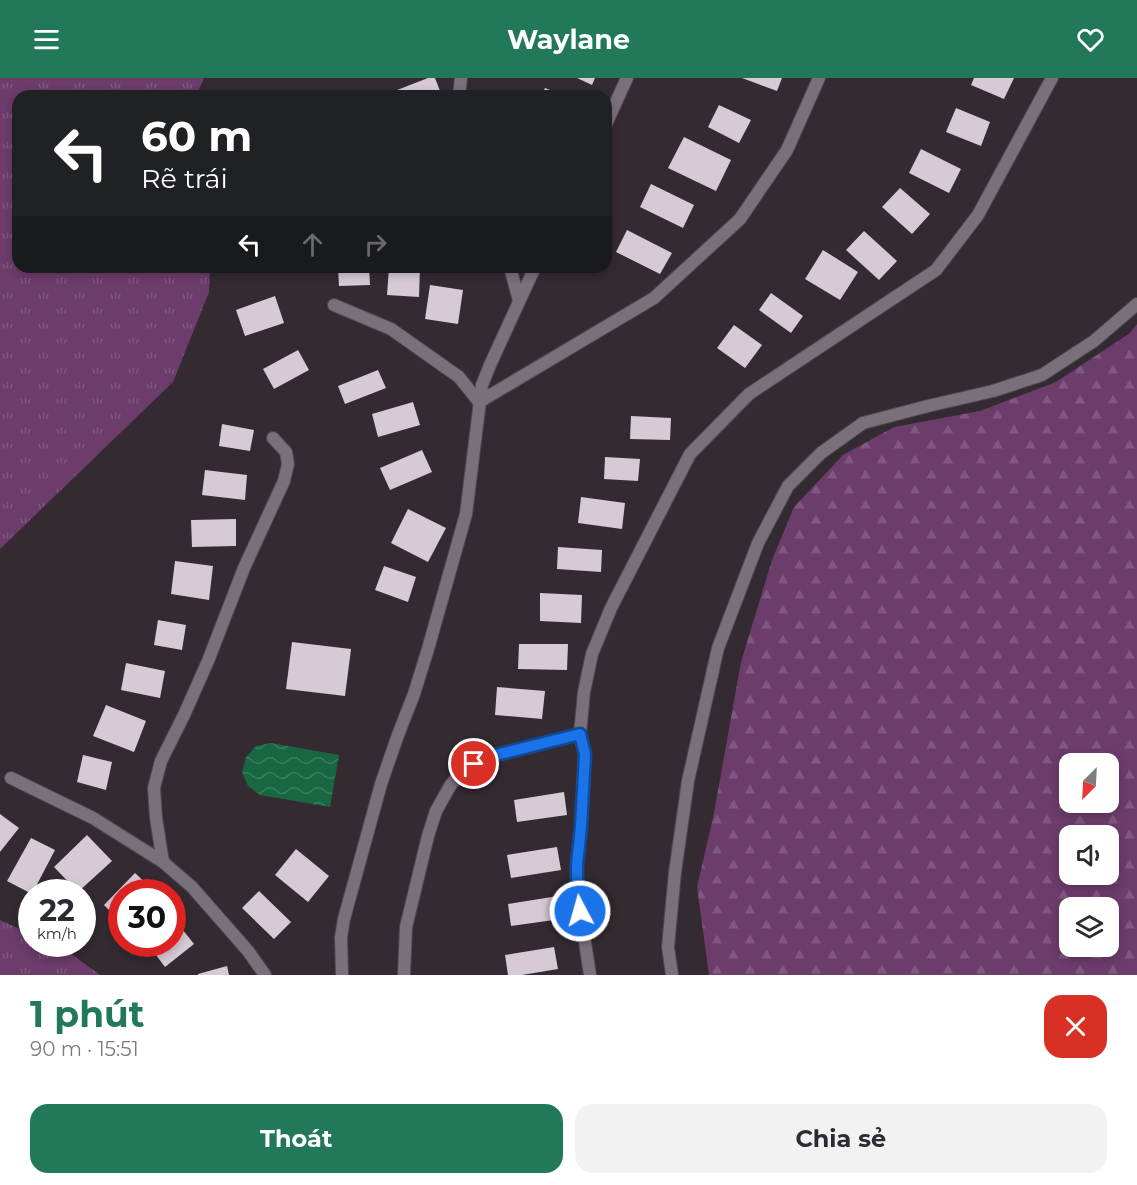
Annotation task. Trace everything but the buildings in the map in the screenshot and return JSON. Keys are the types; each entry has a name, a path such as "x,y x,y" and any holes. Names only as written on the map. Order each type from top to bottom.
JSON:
{"street":[{"path":"612,111 627,78"},
{"path":"479,402 654,298 740,219 787,150 819,78"},
{"path":"590,975 577,890 585,754 580,734 584,692 592,654 611,608 690,454 749,394 936,270 978,215 1052,78"},
{"path":"512,273 519,301"},
{"path":"342,975 341,937 344,919 381,784 414,694 466,514 482,385 532,273"},
{"path":"672,975 668,947 676,861 687,781 718,648 758,543 788,486 821,453 864,423 993,391 1042,375 1094,341 1137,304"},
{"path":"333,305 392,329 459,377 479,402"},
{"path":"164,862 156,818 154,788 161,761 208,661 244,567 284,481 288,464 286,452 273,438"},
{"path":"404,975 406,927 428,836 436,811 450,786 463,769 484,758 580,734"},
{"path":"11,778 93,818 164,862 192,887 248,951 265,975"}],"green space":[{"path":"0,78 204,78 199,90 12,90 12,273 210,273 209,292 173,382 0,549"},
{"path":"1137,324 1137,975 709,975 697,887 714,813 741,662 772,560 794,507 843,455 894,427 980,411 1056,382 1130,333"},
{"path":"0,920 18,928 18,957 75,957 100,975 0,975"}],"water":[{"path":"271,743 339,755 330,807 260,795 248,786 242,772 246,757 256,746"}],"route":[{"path":"474,764 484,758 580,734 585,754 577,864 580,911"}]}
